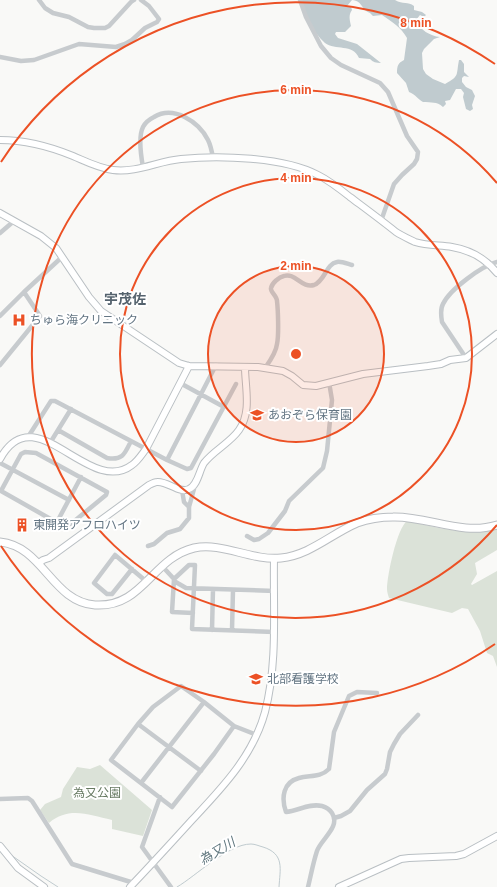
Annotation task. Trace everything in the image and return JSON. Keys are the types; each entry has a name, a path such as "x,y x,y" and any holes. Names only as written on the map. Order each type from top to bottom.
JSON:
{"main road":[{"path":"0,542 8,543 24,550 39,563 67,594 87,604 105,605 121,601 139,589 162,566 176,555 184,551 201,547 217,548 245,555 274,558 297,554 319,544 357,523 379,518 407,517 466,529 485,528 497,525"}],"street":[{"path":"39,0 45,8 53,13 94,28 105,28 109,26 130,2 134,0"},
{"path":"0,57 21,61 34,60 79,44 116,47 125,44 146,28 157,22 159,19 149,6 141,0"},
{"path":"300,0 306,17 321,46 328,54 341,65 380,83 388,92 404,131 418,152 417,159 414,164 394,184 381,221"},
{"path":"143,167 141,152 142,129 149,120 161,114 168,113 182,116 192,121 199,127 209,141 213,158"},
{"path":"0,140 26,143 57,150 104,169 133,170 181,159 213,158 262,160 298,166 329,181 396,232 415,242 462,250 473,254 489,264 497,273"},
{"path":"0,213 49,241 56,248 89,297 101,311 179,363 189,366 216,365 265,368 283,371 303,385 316,386 363,374 441,364 450,360 466,358 497,334"},
{"path":"0,233 14,221"},
{"path":"0,316 62,257"},
{"path":"265,368 274,354 278,344 277,300 271,291 275,281 283,276 290,275 304,284 309,286 314,285 320,282 333,264 338,261 352,265"},
{"path":"466,358 442,322 440,316 443,304 448,297 465,281 489,264 497,262"},
{"path":"0,365 40,316 24,292"},
{"path":"167,460 216,365"},
{"path":"0,459 8,447 28,437 40,439 50,443 96,469 109,472 118,472 132,465 146,449 189,366"},
{"path":"39,563 49,558 149,485 157,482 165,483 182,490 190,489 196,483 202,466 209,456 239,430 244,420 247,407 245,367"},
{"path":"247,536 254,540 259,539 268,533 285,511 289,501 323,468 327,451 332,400 329,382"},
{"path":"180,383 224,407"},
{"path":"28,437 51,401 55,400 167,460 187,469 191,468 236,384"},
{"path":"50,443 71,409"},
{"path":"58,430 107,458 113,459 119,459 124,455 131,441"},
{"path":"24,452 36,452 81,477 107,492 106,496 66,526 1,491 21,454 24,452"},
{"path":"0,463 69,500"},
{"path":"57,522 81,477"},
{"path":"148,546 172,531 180,529 189,518 189,507 194,489 193,485"},
{"path":"182,490 184,502 189,507"},
{"path":"132,569 112,594 107,594 94,583 115,555 132,569 147,582"},
{"path":"0,799 28,798 32,801 72,864 132,885 225,784 247,754 257,735 265,713 273,666 275,591 274,558"},
{"path":"193,613 172,612 174,580 189,565 195,565 193,613 192,629 274,632"},
{"path":"162,566 174,580 186,588 275,591"},
{"path":"212,630 213,589"},
{"path":"232,630 233,590"},
{"path":"234,726 172,807 111,760 153,707 181,686 234,726 257,735"},
{"path":"308,887 318,850 333,827 334,818 332,813 327,808 321,806 309,806 286,812 282,798 284,790 291,782 299,778 319,776 329,770 334,732 349,696 357,692 377,693"},
{"path":"142,783 204,702"},
{"path":"334,818 350,811 367,790 385,774 390,752 394,744 400,734 418,715"},
{"path":"138,724 201,771"},
{"path":"160,797 142,847 152,863 171,887"},
{"path":"339,887 401,859 449,857 460,855 497,836"},
{"path":"0,846 18,868 44,887"}],"green space":[{"path":"407,521 452,530 474,532 497,528 497,550 475,563 477,574 471,584 472,585 497,571 497,667 493,656 487,653 480,631 468,609 462,608 452,613 389,598 387,589 396,542 403,525"},
{"name":"為又公園","path":"100,765 152,810 143,836 112,829 112,820 87,814 72,813 57,818 49,823 40,810 45,804 61,797 63,789 77,767 90,769"}],"shaded area":[{"path":"301,0 352,0 347,6 351,7 352,10 350,16 351,26 345,32 336,32 335,34 338,38 357,44 381,63 370,59 359,58 353,50 334,47 325,43 313,29"},
{"path":"352,0 395,0 412,5 414,6 414,10 422,12 426,15 424,17 420,15 416,20 418,24 426,32 440,37 434,39 424,49 422,53 423,69 426,74 433,79 445,84 455,77 459,60 461,60 464,64 464,72 469,77 464,76 462,78 462,82 466,87 472,90 475,96 472,105 473,109 470,111 466,109 463,97 464,93 461,89 456,89 450,100 445,101 446,104 443,107 436,103 423,102 409,92 406,83 397,73 398,65 404,60 407,38 405,34 396,25 382,15 373,16 358,2"}],"waterway":[{"name":"為又川","path":"177,887 212,861 232,849 242,845 251,844 270,850 278,858 280,863 279,887"},
{"name":"為又川","path":"11,855 58,887"}],"place":[{"name":"ちゅら海クリニック","path":"19,320"},
{"name":"あおぞら保育園","path":"257,415"},
{"name":"東開発アフロハイツ","path":"22,525"},
{"name":"北部看護学校","path":"256,679"}],"district":[{"name":"宇茂佐","path":"125,299"}]}
